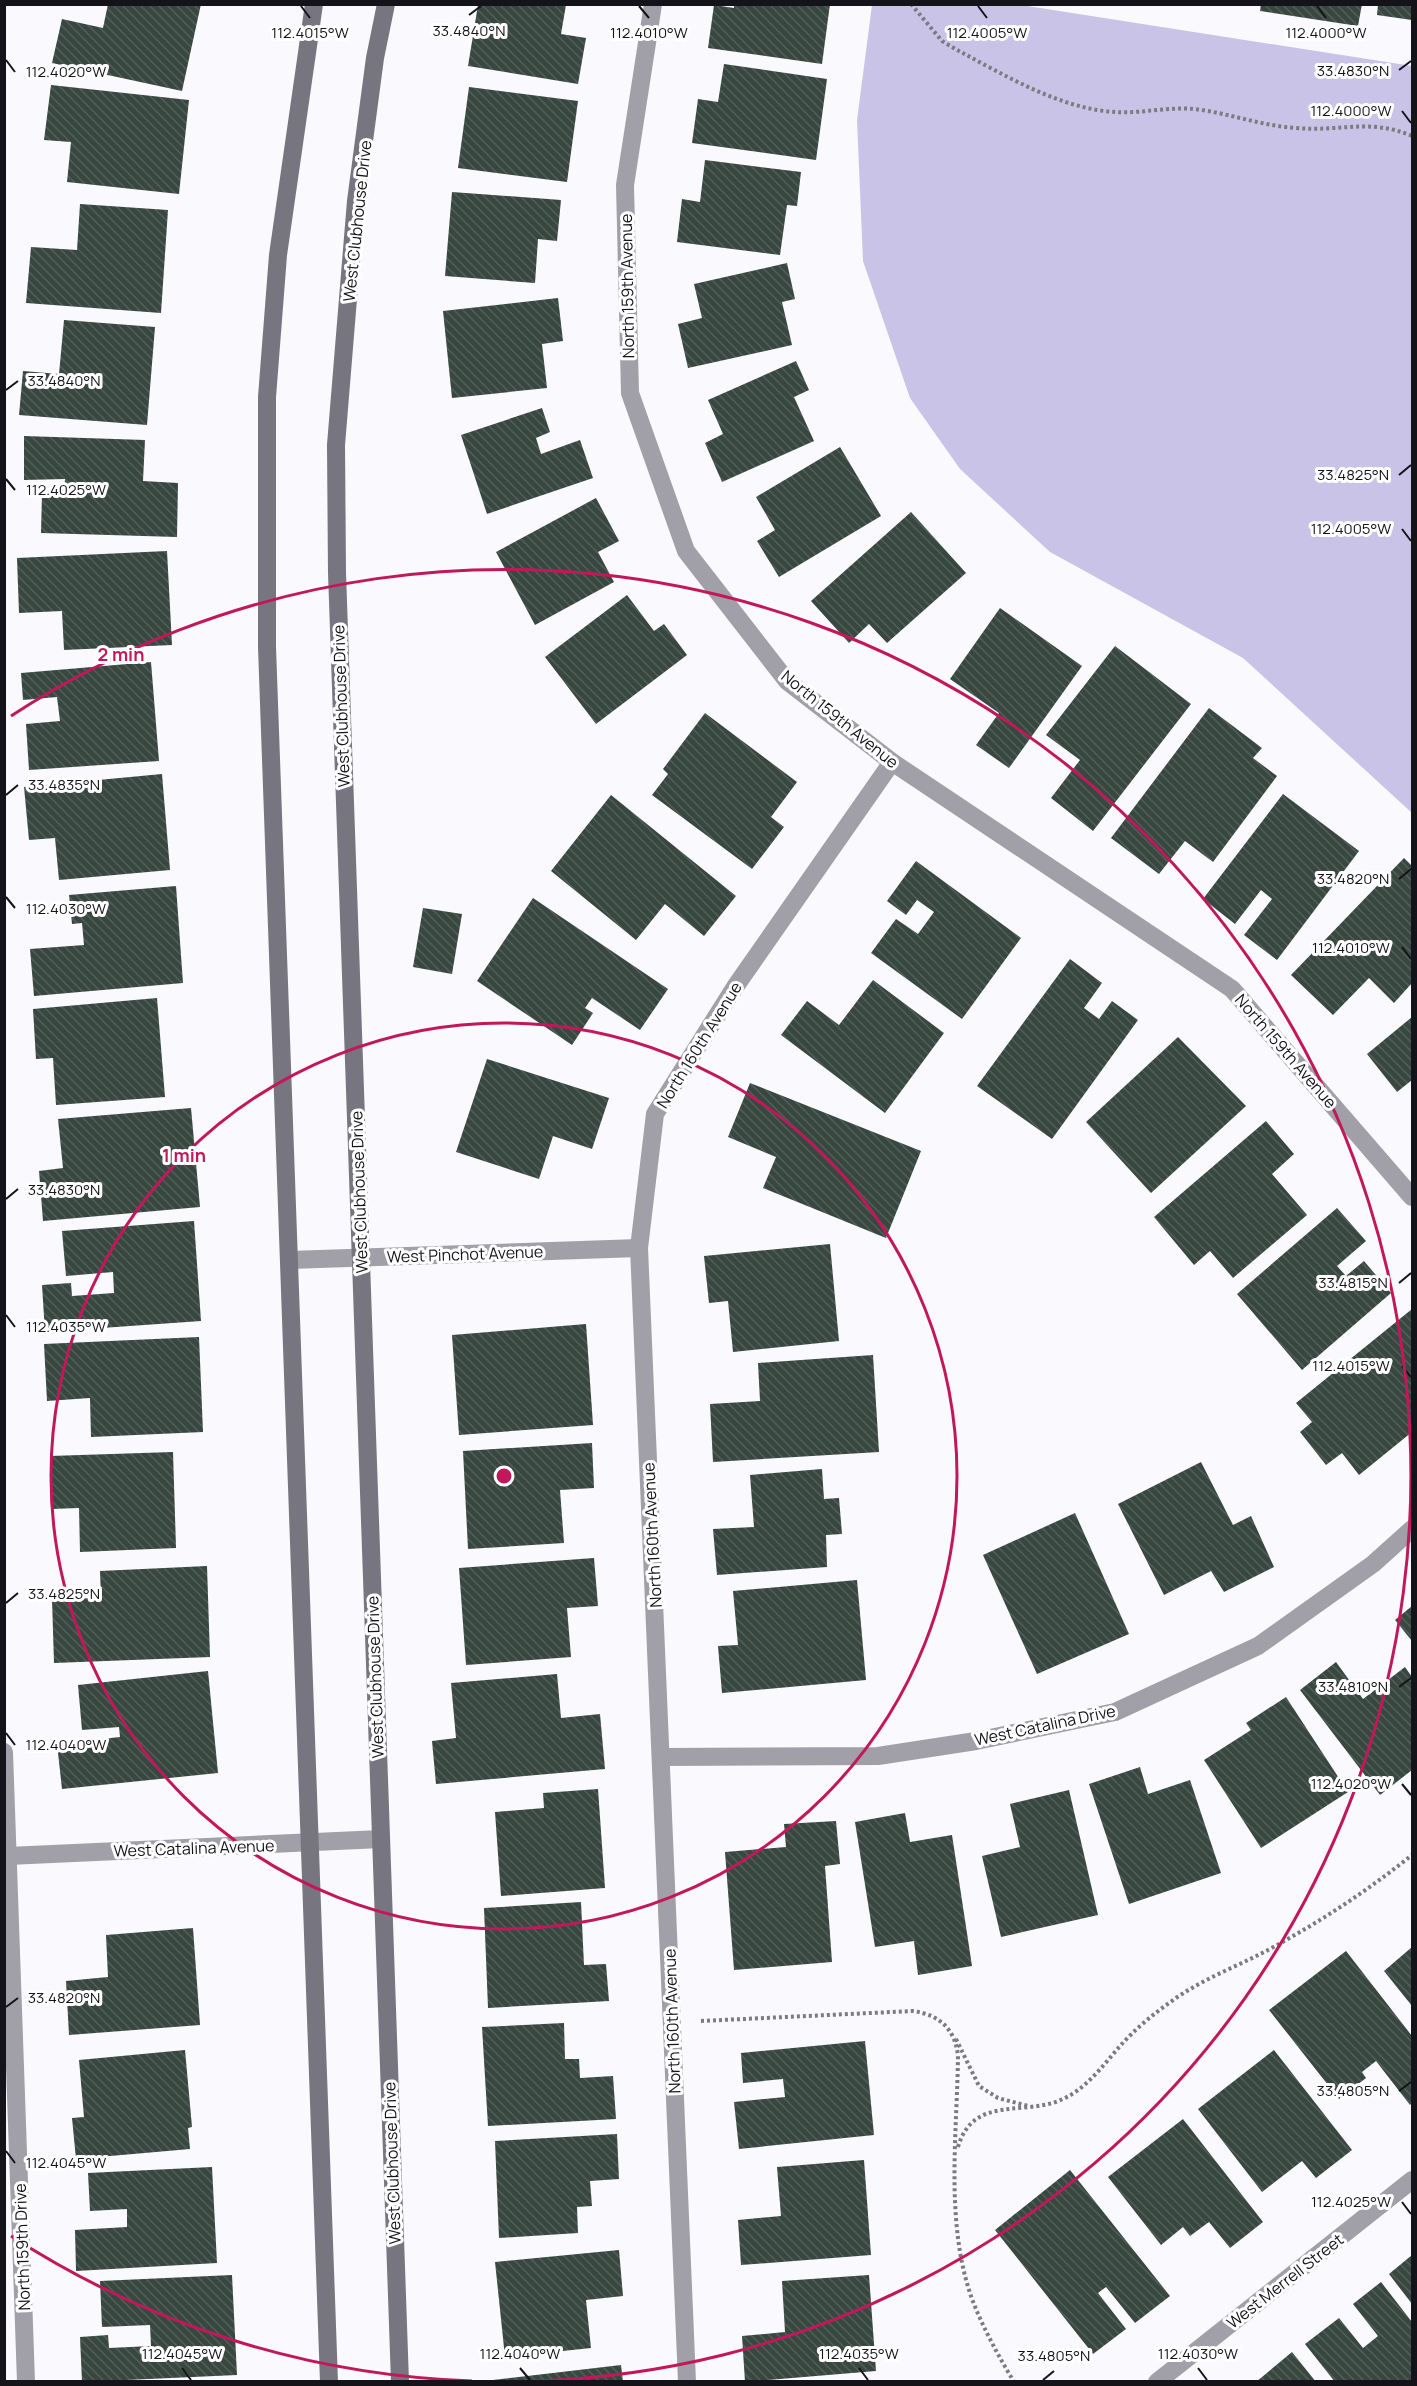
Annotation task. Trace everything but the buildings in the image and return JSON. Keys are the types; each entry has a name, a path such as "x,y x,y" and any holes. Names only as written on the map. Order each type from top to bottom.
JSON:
{"street":[{"path":"314,4 279,255 267,398 267,647 329,2382"},
{"name":"West Clubhouse Drive","path":"386,4 356,201 336,445 336,573 400,2382"},
{"name":"North 159th Avenue","path":"652,4 625,185 630,393 686,551 787,681 892,762 1232,988 1413,1197"},
{"name":"North 160th Avenue","path":"687,2382 639,1248 655,1114 735,987 892,762"},
{"name":"West Pinchot Avenue","path":"290,1260 639,1248"},
{"name":"West Catalina Drive","path":"662,1756 878,1756 976,1741 1115,1712 1258,1646 1373,1564 1413,1529"},
{"name":"North 159th Drive","path":"4,1752 26,2382"},
{"name":"West Catalina Avenue","path":"8,1856 381,1839"},
{"name":"West Merrell Street","path":"1157,2382 1413,2180"}],"path":[{"path":"911,4 942,40 959,51 1073,104 1115,112 1171,108 1203,110 1246,121 1307,129 1376,125 1413,136"},
{"path":"956,2154 965,2127 973,2120 983,2114 1031,2107 1065,2098 1085,2083 1142,2025 1179,1996 1317,1922 1372,1887 1413,1855"},
{"path":"672,2022 913,2012 936,2017 962,2046 975,2080 984,2090 1005,2101 1031,2107"},
{"path":"951,2032 957,2043 958,2056 956,2154 958,2234 966,2278 982,2323 1014,2382"}],"shaded area":[{"path":"872,5 1021,5 1412,66 1412,813 1243,658 1050,552 960,469 910,398 863,261 857,120"}]}
